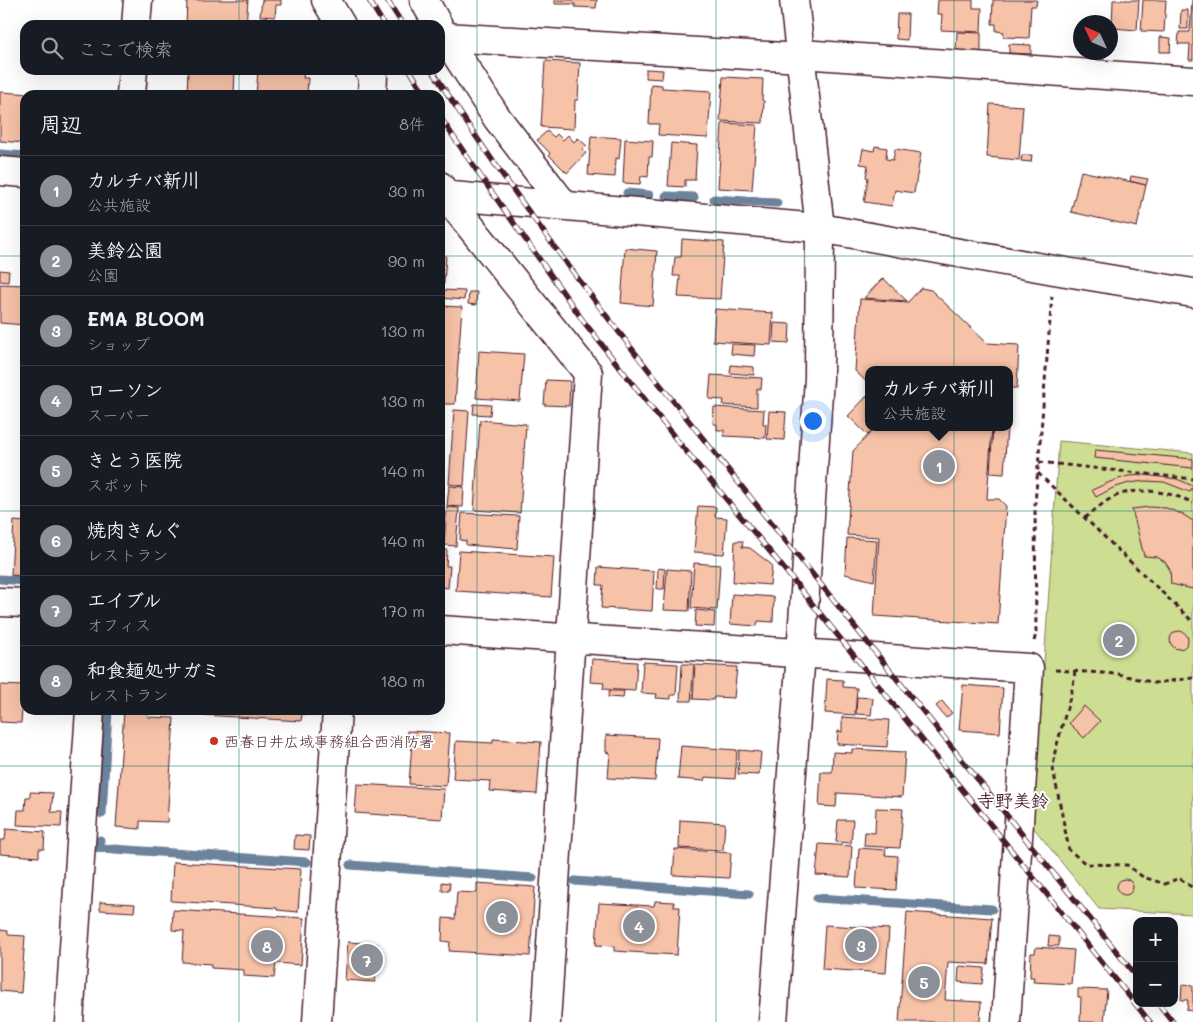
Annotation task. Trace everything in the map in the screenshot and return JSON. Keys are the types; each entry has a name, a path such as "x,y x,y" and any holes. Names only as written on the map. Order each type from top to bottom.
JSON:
{"street":[{"path":"136,20 138,0"},
{"path":"326,0 338,20"},
{"path":"424,0 435,20"},
{"path":"773,1022 801,653 819,378 820,228 794,0"},
{"path":"445,30 801,56 1193,81"},
{"path":"445,36 497,118 564,205"},
{"path":"131,90 133,75"},
{"path":"0,171 20,173"},
{"path":"445,192 820,228 1193,293"},
{"path":"445,196 588,373 546,1022"},
{"path":"0,602 20,603"},
{"path":"445,630 1028,668 1006,1022"},
{"path":"69,1022 90,715"},
{"path":"317,1022 337,715"}],"path":[{"path":"1054,270 1035,504 1036,634 1028,668 1118,674 1155,683 1193,678"},
{"path":"1039,462 1193,479"},
{"path":"1038,472 1193,622"},
{"path":"1085,518 1110,499 1129,492 1164,494 1181,497 1193,503"},
{"path":"1075,671 1053,769 1069,850 1086,864 1127,865 1143,877 1156,882 1165,884 1179,878 1193,888"}],"green space":[{"path":"1059,441 1193,453 1193,914 1099,909 1033,827"}],"building":[{"path":"187,0 248,0 246,20 186,20"},
{"path":"262,0 281,0 281,5 276,5 275,17 260,16"},
{"path":"555,0 597,0 596,8 575,7 575,4 555,4"},
{"path":"938,0 973,0 973,8 982,8 981,32 941,30 942,14 937,14"},
{"path":"993,0 1037,0 1036,6 1031,6 1029,38 1003,37 1004,32 996,31 996,24 992,24"},
{"path":"1113,0 1139,0 1137,30 1118,28 1118,15 1112,15"},
{"path":"1143,0 1166,0 1164,32 1141,31"},
{"path":"1192,0 1193,60 1189,60 1190,44 1178,44 1179,32 1190,32"},
{"path":"1181,10 1188,10 1188,29 1180,29"},
{"path":"897,14 908,14 907,40 896,39"},
{"path":"957,32 981,33 981,52 956,51"},
{"path":"1160,37 1171,38 1170,52 1160,52"},
{"path":"1009,44 1031,45 1031,54 1009,53"},
{"path":"545,61 580,63 578,100 575,100 574,129 541,127"},
{"path":"646,69 663,70 662,79 646,78"},
{"path":"188,75 235,75 234,90 187,90"},
{"path":"258,75 303,75 303,78 308,78 307,90 256,90"},
{"path":"723,77 763,79 763,123 720,121"},
{"path":"651,84 662,85 662,88 711,91 708,138 658,135 659,124 649,124"},
{"path":"0,92 20,93 20,143 0,141"},
{"path":"990,104 1023,106 1019,160 987,157"},
{"path":"722,123 757,125 752,190 718,188"},
{"path":"547,131 554,137 557,134 563,140 568,135 574,142 578,138 587,146 582,149 586,153 567,173 537,140"},
{"path":"591,136 621,138 619,159 616,158 615,177 588,175"},
{"path":"625,139 653,141 652,157 649,157 648,177 641,176 640,184 623,183"},
{"path":"671,143 697,145 695,180 685,180 685,187 668,186"},
{"path":"875,146 887,148 886,159 893,160 895,149 921,153 914,193 895,190 892,206 864,202 868,165 860,164 863,149 874,151"},
{"path":"1022,155 1032,155 1031,162 1021,161"},
{"path":"1081,171 1146,185 1137,227 1071,212"},
{"path":"1131,176 1148,179 1146,185 1130,181"},
{"path":"682,239 724,242 720,299 678,297 680,276 673,276 675,257 681,257"},
{"path":"625,248 657,251 653,306 621,303"},
{"path":"0,270 9,271 8,282 0,281"},
{"path":"883,278 907,301 864,298"},
{"path":"0,284 20,285 20,325 0,323"},
{"path":"921,288 931,290 987,343 1019,345 1017,388 1013,388 1013,366 865,366 865,380 855,371 860,299 908,302"},
{"path":"445,290 465,291 464,300 445,298"},
{"path":"469,292 477,292 476,305 468,304"},
{"path":"445,306 462,307 455,404 445,404"},
{"path":"715,309 773,313 771,345 713,341"},
{"path":"774,323 790,324 789,343 773,342"},
{"path":"732,344 755,345 754,356 731,354"},
{"path":"479,351 524,354 520,401 476,398"},
{"path":"731,365 754,367 754,375 730,373"},
{"path":"711,375 762,378 761,389 757,389 757,407 723,405 724,400 709,399"},
{"path":"546,380 570,381 569,406 544,405"},
{"path":"865,398 865,431 872,431 868,435 848,416"},
{"path":"474,404 491,405 490,415 473,414"},
{"path":"714,407 764,410 765,438 724,436 724,430 717,430 717,424 713,424"},
{"path":"454,410 469,411 464,486 449,484"},
{"path":"769,411 786,412 784,440 767,439"},
{"path":"480,420 526,424 520,513 474,510"},
{"path":"872,431 992,431 987,499 999,499 1006,506 998,624 874,616 879,537 847,535 853,451"},
{"path":"993,431 1007,431 1004,474 990,473"},
{"path":"1095,450 1193,459 1193,468 1094,458"},
{"path":"1144,475 1177,479 1193,486 1190,492 1164,482 1145,481 1113,488 1096,497 1092,490 1128,476"},
{"path":"449,486 464,487 463,507 447,506"},
{"path":"698,506 716,507 715,517 727,518 724,554 694,552"},
{"path":"447,507 459,508 456,546 445,545"},
{"path":"1166,508 1182,514 1193,521 1193,589 1171,584 1170,570 1165,562 1157,557 1144,556 1132,509"},
{"path":"462,513 519,516 517,549 466,545 466,541 460,540"},
{"path":"14,521 20,522 20,576 11,575"},
{"path":"847,538 877,540 874,581 845,574"},
{"path":"735,541 743,541 742,547 750,548 772,565 770,585 733,582"},
{"path":"445,550 447,550 446,566 450,566 448,588 445,588"},
{"path":"459,551 554,557 551,597 456,591"},
{"path":"694,563 720,565 717,610 691,608"},
{"path":"598,567 654,571 652,611 601,608 603,585 597,585"},
{"path":"658,568 665,569 664,589 657,589"},
{"path":"667,569 691,571 689,611 664,610"},
{"path":"732,594 774,597 773,622 758,621 757,626 730,624"},
{"path":"696,610 715,612 714,627 695,626"},
{"path":"1175,631 1183,631 1188,636 1186,647 1175,649 1170,644 1170,636"},
{"path":"592,659 637,662 635,691 603,689 604,683 590,682"},
{"path":"643,662 678,664 676,695 671,695 671,699 656,698 657,694 641,693"},
{"path":"682,664 694,664 691,701 680,701"},
{"path":"695,665 737,667 734,698 693,699"},
{"path":"827,679 843,680 843,687 857,688 855,715 825,713"},
{"path":"0,685 20,686 21,723 0,722"},
{"path":"963,685 1003,688 1000,733 959,730"},
{"path":"609,691 624,691 623,698 608,697"},
{"path":"857,697 873,698 871,715 856,714"},
{"path":"942,701 952,713 946,718 936,706"},
{"path":"1084,706 1100,721 1084,738 1069,723"},
{"path":"124,715 174,718 167,822 140,821 140,829 116,827"},
{"path":"204,715 302,715 301,721"},
{"path":"842,717 889,720 887,747 837,744 838,731 842,732"},
{"path":"407,731 450,733 446,786 409,784 412,742 406,742"},
{"path":"606,735 658,738 655,781 608,778 610,753 606,752"},
{"path":"493,739 541,742 537,794 489,791 490,781 453,779 456,741 493,743"},
{"path":"681,746 737,750 735,779 705,777 704,781 678,779"},
{"path":"852,749 905,752 902,797 837,793 836,807 819,806 821,772 832,772 833,752 852,753"},
{"path":"739,750 761,752 759,775 738,774"},
{"path":"357,784 444,789 442,819 355,813"},
{"path":"30,792 53,793 51,812 62,812 61,827 17,825 18,810 25,810 26,797 30,797"},
{"path":"876,808 903,809 900,848 864,846 865,832 875,833"},
{"path":"680,820 725,823 723,850 679,848"},
{"path":"838,820 853,820 851,843 836,842"},
{"path":"6,829 45,832 44,849 39,849 39,857 0,854 0,840 5,840"},
{"path":"295,835 310,836 309,850 294,849"},
{"path":"819,844 852,846 850,877 816,875"},
{"path":"859,848 886,850 885,855 898,856 896,890 856,888"},
{"path":"675,849 731,853 729,878 673,875"},
{"path":"173,862 301,869 298,912 277,910 277,908 171,901"},
{"path":"1125,879 1133,887 1125,895 1117,887"},
{"path":"442,882 450,883 449,891 442,891"},
{"path":"477,883 535,887 530,956 449,951 450,942 442,941 443,918 455,919 457,892 477,893"},
{"path":"655,901 674,902 674,907 680,907 677,955 614,951 614,946 596,945 599,903 654,906"},
{"path":"100,902 135,904 134,912 100,910"},
{"path":"173,910 304,918 301,965 276,963 274,978 244,976 244,970 211,968 211,964 182,962 184,931 172,930"},
{"path":"907,912 992,918 988,964 948,962 945,1000 981,1002 980,1022 899,1022"},
{"path":"825,925 889,929 886,973 822,969"},
{"path":"0,930 8,931 8,935 25,936 21,993 0,991"},
{"path":"1049,936 1059,937 1059,946 1048,946"},
{"path":"348,942 378,944 375,982 345,980"},
{"path":"1036,947 1074,950 1071,984 1033,982 1034,977 1030,977 1031,953 1035,953"},
{"path":"959,966 984,968 982,984 958,982"},
{"path":"1182,985 1193,986 1193,1018 1192,1011 1187,1010 1188,1000 1181,1000"},
{"path":"1078,989 1107,990 1104,1022 1080,1022 1081,997 1078,997"}],"waterway":[{"path":"0,154 20,156"},
{"path":"627,193 649,195"},
{"path":"666,196 694,197"},
{"path":"714,199 777,203"},
{"path":"0,579 20,581"},
{"path":"102,814 108,715"},
{"path":"100,840 99,848 307,862"},
{"path":"350,865 533,878"},
{"path":"575,881 749,894"},
{"path":"817,898 992,909"}],"railway":[{"path":"369,0 381,20"},
{"path":"387,0 400,20"},
{"path":"413,75 422,90"},
{"path":"435,75 515,193 649,371 1133,972"},
{"path":"445,124 584,322 676,439 772,554 1150,1022"},
{"path":"1161,1007 1173,1022"}],"place":[{"name":"カルチバ新川","path":"939,466"},
{"name":"美鈴公園","path":"1119,640"},
{"name":"西春日井広域事務組合西消防署","path":"214,741"},
{"name":"焼肉きんぐ","path":"502,917"},
{"name":"ローソン","path":"639,926"},
{"name":"EMA BLOOM","path":"861,945"},
{"name":"和食麺処サガミ","path":"267,946"},
{"name":"エイブル","path":"367,960"},
{"name":"きとう医院","path":"924,982"}],"district":[{"name":"寺野美鈴","path":"1013,800"}]}
